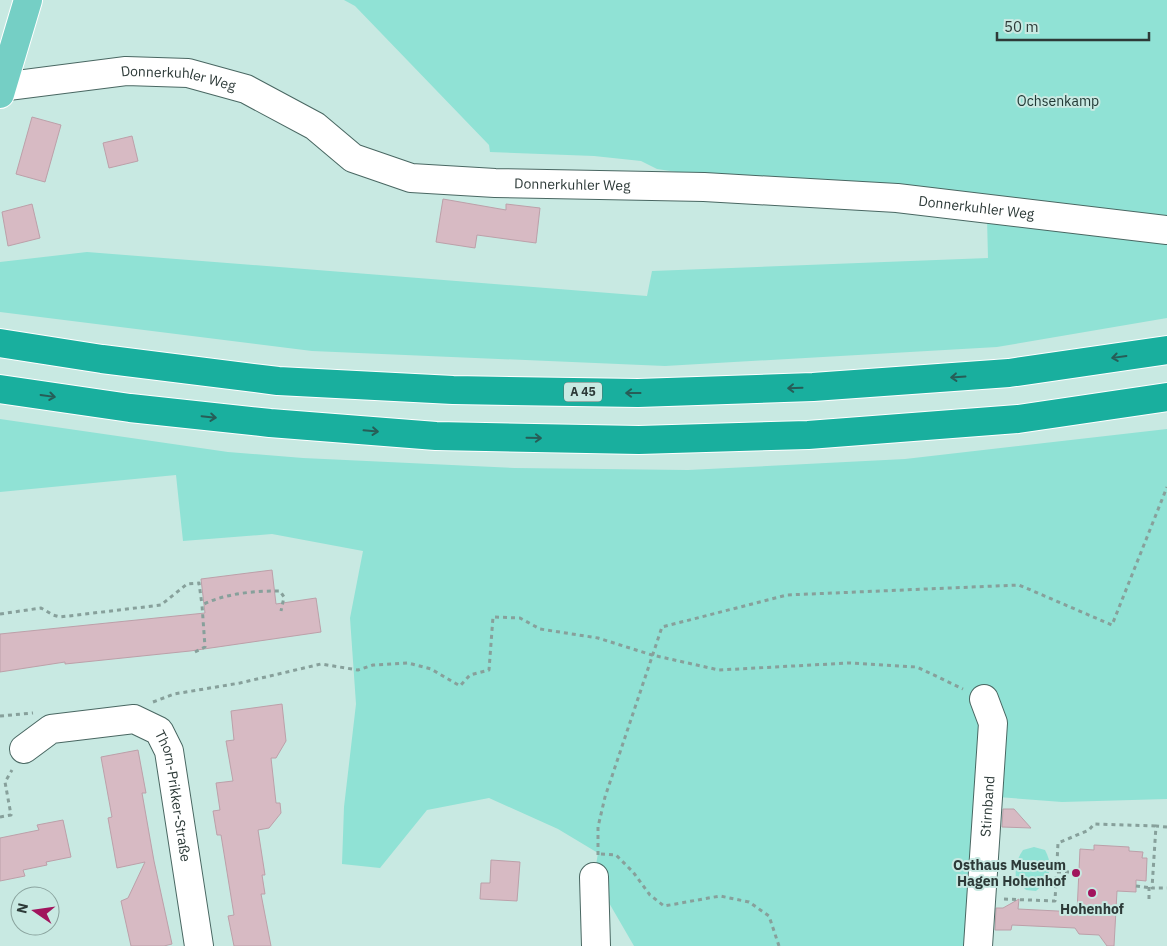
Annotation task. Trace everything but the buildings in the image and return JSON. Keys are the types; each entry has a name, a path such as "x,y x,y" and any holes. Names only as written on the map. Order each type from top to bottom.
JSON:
{"highway":[{"name":"A 45","path":"0,343 102,360 278,381 453,390 638,393 813,387 1009,373 1167,350"},
{"path":"0,389 130,408 299,426 436,436 639,440 808,435 1018,419 1167,397"}],"main road":[{"path":"1,89 28,0"}],"street":[{"name":"Donnerkuhler Weg","path":"1,89 126,71 188,73 246,89 316,126 353,158 412,178 495,183 704,187 897,198 1167,230"},
{"name":"Stirnband","path":"978,946 993,723 984,699"},
{"name":"Thorn-Prikker-Straße","path":"24,749 51,729 134,719 159,731 169,751 200,946"},
{"path":"596,863 596,946"}],"path":[{"path":"779,946 769,916 749,902 720,896 664,906 650,896 633,872 616,855 596,863 598,828 605,797 662,627 787,595 1019,585 1112,625 1167,487"},
{"path":"0,614 42,608 60,617 161,605 187,584 199,583 205,647 195,652"},
{"path":"202,605 228,595 280,591 284,597 281,611"},
{"path":"150,703 174,694 240,683 321,664 358,670 373,665 408,663 431,669 460,686 470,675 490,670 493,617 520,618 540,629 598,638 652,655 719,670 849,663 917,667 984,699"},
{"path":"0,716 37,712"},
{"path":"0,817 12,815 5,782 24,749"},
{"path":"981,899 999,901 1007,898 1055,901 1058,843 1089,830 1094,824 1167,827"},
{"path":"1149,899 1156,826"},
{"path":"1056,872 1074,872"},
{"path":"1136,886 1167,888"}],"green space":[{"name":"Ochsenkamp","path":"344,0 1167,0 1167,318 997,347 665,366 312,351 0,312 0,262 87,252 647,296 652,271 988,258 987,218 657,169 641,161 594,156 490,152 489,145 355,6"},
{"path":"0,419 228,452 303,458 515,468 688,470 905,459 1167,429 1167,799 1062,802 998,797 978,946 634,946 594,877 598,853 558,829 489,798 427,810 380,868 342,864 344,807 356,704 350,618 363,551 272,534 183,541 176,475 0,492"},
{"path":"1034,847 1045,850 1050,867 1045,882 1036,891 1026,890 1016,880 1016,864 1019,857 1023,850"}],"place":[{"name":"Osthaus Museum Hagen Hohenhof","path":"1076,873"},
{"name":"Hohenhof","path":"1092,893"}]}
